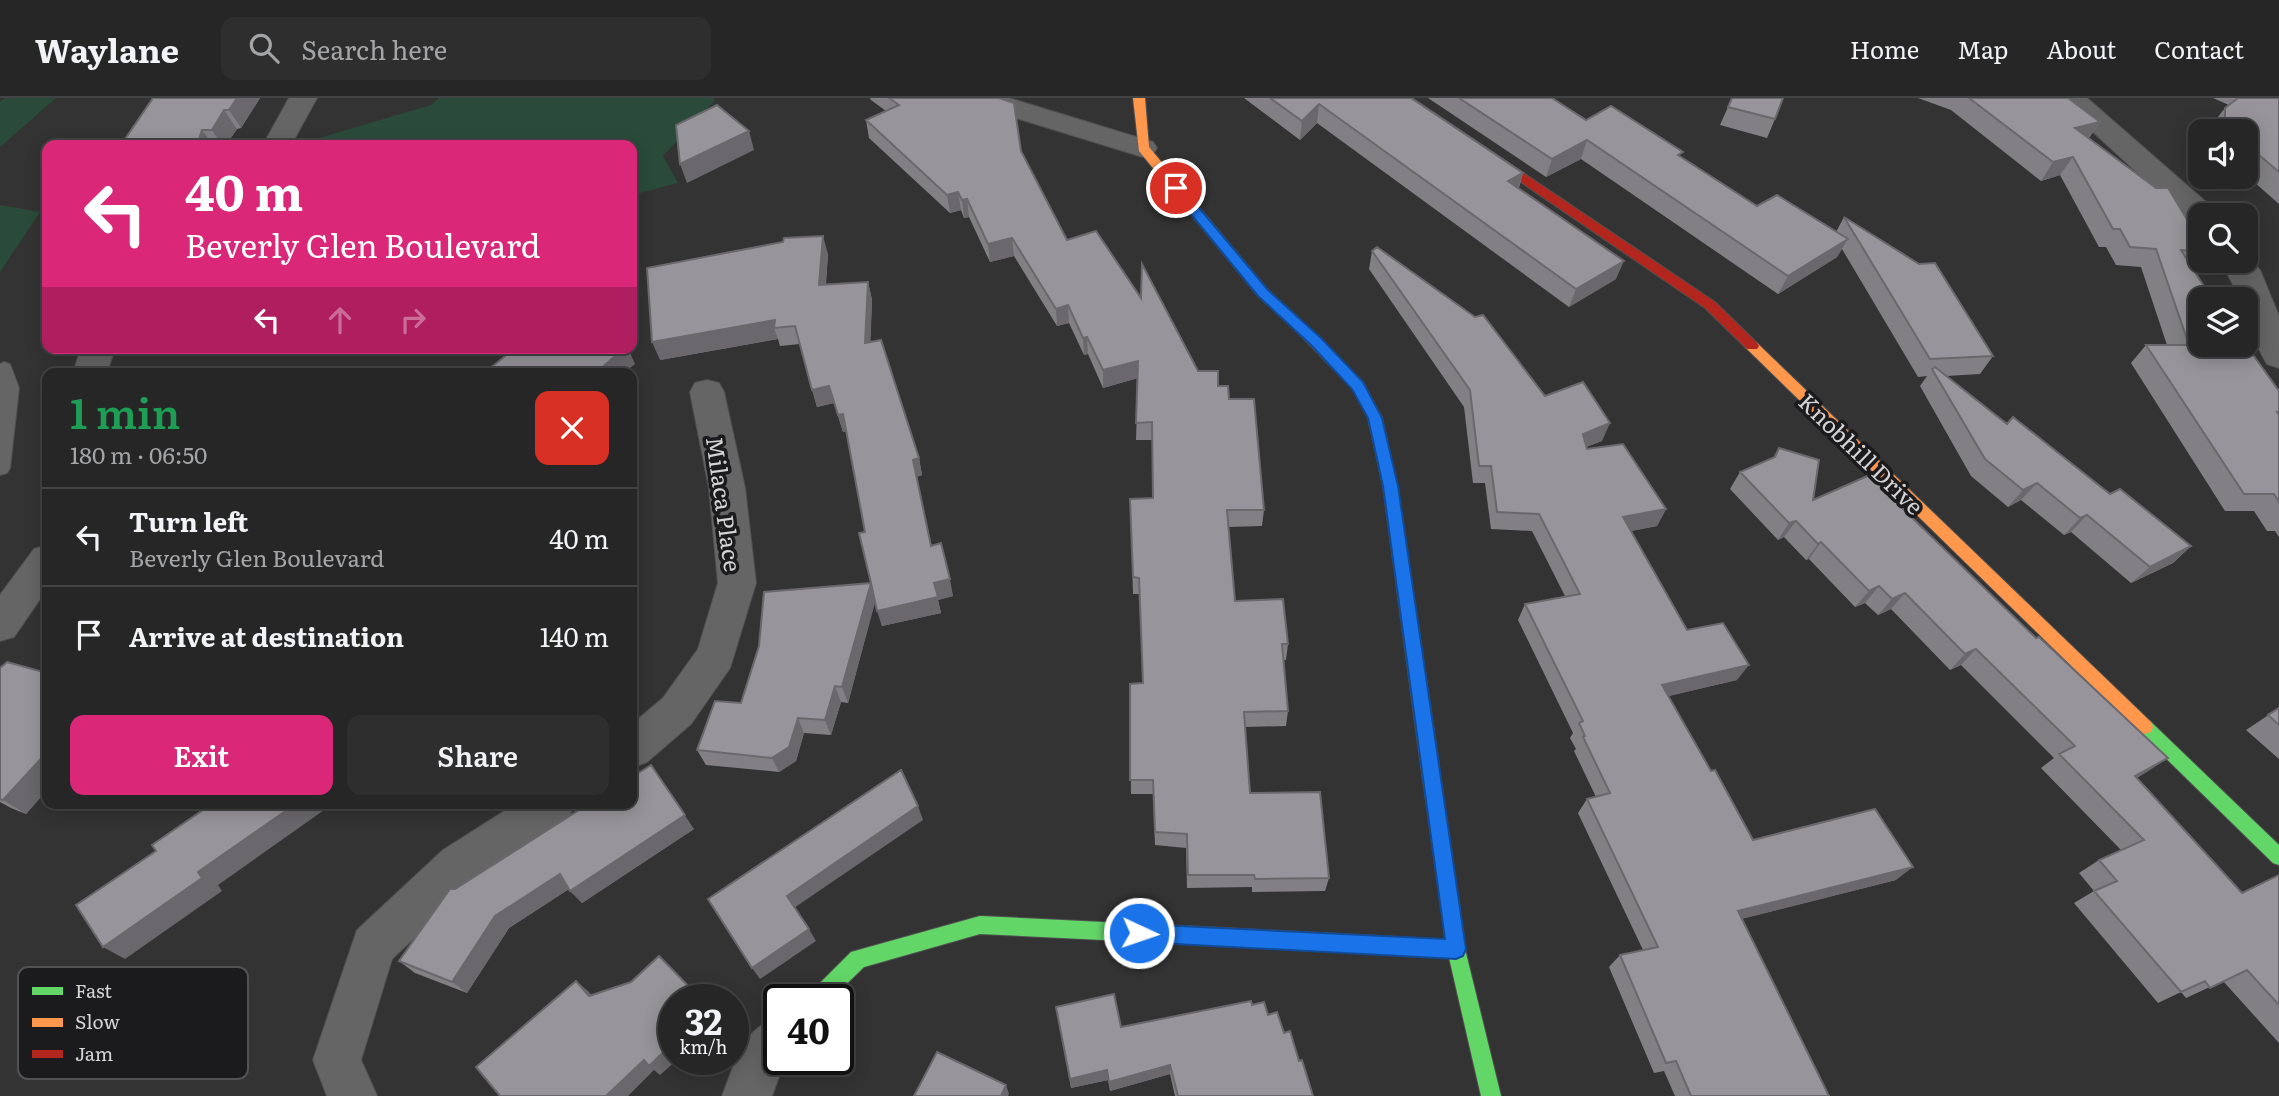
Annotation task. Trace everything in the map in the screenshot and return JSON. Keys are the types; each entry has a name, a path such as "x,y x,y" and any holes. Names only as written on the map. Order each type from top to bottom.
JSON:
{"street":[{"path":"280,140 303,98"},
{"path":"980,98 1143,148 1263,293 1358,386 1375,418 1391,486 1456,949 1491,1096"},
{"path":"1139,98 1143,148"},
{"name":"Knobhill Drive","path":"1404,98 1710,305 2279,857"},
{"path":"2070,98 2188,203"},
{"path":"2258,271 2279,278"},
{"path":"2243,273 2279,356"},
{"name":"Milaca Place","path":"637,745 677,711 716,656 737,583 727,488 707,392"},
{"path":"0,625 42,567"},
{"path":"352,1096 337,1060 373,946 459,865 545,809"},
{"path":"833,984 858,959 980,925 1456,949"},
{"path":"747,1096 763,1055"}],"lane":[{"path":"0,468 10,388 4,369"}],"green space":[{"path":"5,98 56,98 0,147 0,102"},
{"path":"439,98 714,98 663,156 678,183 637,194 637,140 312,140 431,105"},
{"path":"0,205 40,212 0,272"}],"building":[{"path":"153,98 237,98 229,110 224,110 212,130 202,130 199,140 124,140"},
{"path":"889,98 999,98 1014,103 1021,151 1067,240 1096,231 1141,298 1142,264 1198,371 1218,371 1218,386 1228,386 1229,399 1254,399 1264,510 1227,510 1235,601 1283,599 1288,644 1282,644 1288,711 1244,712 1250,793 1320,792 1329,878 1255,879 1254,875 1188,875 1187,834 1155,832 1153,780 1130,780 1130,684 1143,683 1139,578 1133,577 1130,499 1153,498 1152,422 1136,423 1138,361 1103,370 1087,337 1083,338 1068,305 1056,309 1012,238 988,244 967,199 962,200 958,192 947,195 866,120 899,105"},
{"path":"1270,98 1411,98 1523,173 1508,181 1624,261 1576,289 1319,104 1302,121"},
{"path":"1459,98 1552,98 1586,120 1611,106 1683,152 1678,155 1757,206 1777,195 1848,239 1788,276 1587,140 1552,159"},
{"path":"1732,98 1783,98 1775,119 1728,107"},
{"path":"1969,98 2068,98 2100,122 2075,128 2156,188 2168,188 2188,221 2188,250 2181,250 2188,261 2188,273 2196,273 2204,287 2188,287 2188,342 2156,249 2130,247 2120,229 2113,229 2073,157 2053,162"},
{"path":"2238,98 2279,98 2279,172 2258,154 2258,119 2225,119 2225,108"},
{"path":"717,105 749,131 680,164 676,125"},
{"path":"1844,217 1919,264 1935,263 1993,356 1930,359"},
{"path":"823,236 819,285 868,282 865,343 881,340 919,458 913,460 931,546 941,543 950,579 934,583 938,597 877,611 859,533 865,532 843,414 838,415 829,386 812,390 795,326 774,328 775,320 652,342 647,268 783,242 784,238"},
{"path":"1377,247 1475,317 1483,315 1545,396 1583,382 1610,423 1583,434 1587,449 1623,444 1666,509 1623,517 1687,630 1723,623 1749,665 1662,685 1711,771 1715,770 1753,840 1875,809 1913,867 1738,911 1829,1096 1691,1096 1676,1061 1666,1063 1620,955 1658,947 1587,799 1610,793 1583,737 1585,736 1579,723 1583,721 1525,604 1580,594 1539,514 1497,512 1491,466 1479,466 1470,390 1372,251"},
{"path":"2146,345 2188,345 2188,357 2255,357 2279,391 2279,502 2274,494 2244,494"},
{"path":"508,354 617,354 602,368 490,368"},
{"path":"1935,367 2007,424 2013,417 2110,494 2120,489 2191,546 2150,567 2087,515 2080,518 2037,483 2023,490 1985,459 1932,369"},
{"path":"1779,448 1819,460 1813,500 1872,474 1904,504 1900,506 2036,638 2039,637 2168,758 2135,776 2242,893 2279,875 2279,1005 2247,970 2210,988 2205,981 2181,992 2094,891 2117,881 2099,860 2144,840 2059,754 2075,746 1976,649 1965,654 1905,593 1892,599 1879,586 1869,591 1821,542 1818,544 1796,521 1789,523 1740,472 1775,457"},
{"path":"871,583 842,687 835,686 825,720 798,718 789,747 772,758 697,750 715,701 741,703 759,646 764,592"},
{"path":"7,662 42,672 42,757 3,800 0,799 0,668"},
{"path":"2279,708 2279,725 2268,715"},
{"path":"651,765 685,815 570,891 560,874 495,916 452,982 399,961 450,889 455,889 581,809 637,809 637,774"},
{"path":"901,770 918,806 787,896 809,929 752,968 708,899"},
{"path":"204,809 288,809 198,872 202,878 103,947 76,905 156,851 152,845"},
{"path":"659,956 686,984 658,984 658,1057 649,1066 644,1060 606,1096 500,1096 476,1067 576,981 589,996 631,982"},
{"path":"1114,994 1121,1027 1251,1001 1252,1005 1264,1002 1268,1015 1277,1012 1284,1033 1290,1031 1313,1096 1178,1096 1170,1065 1109,1082 1107,1070 1070,1079 1056,1007"},
{"path":"937,1052 1006,1085 1001,1096 914,1096"}],"traffic: fast":[{"path":"2145,727 2279,857"},
{"path":"1427,745 1456,949 1491,1096"},
{"path":"833,984 858,959 980,925 1225,937"}],"traffic: slow":[{"path":"1139,98 1143,148 1263,293 1299,326"},
{"path":"1752,346 2145,727"},
{"path":"1225,937 1456,949"}],"traffic: jam":[{"path":"1404,98 1710,305 1752,346"},
{"path":"1299,326 1358,386 1375,418 1390,486 1427,745"}],"route":[{"path":"1139,933 1456,949 1391,486 1375,418 1358,386 1263,293 1176,188"}]}
